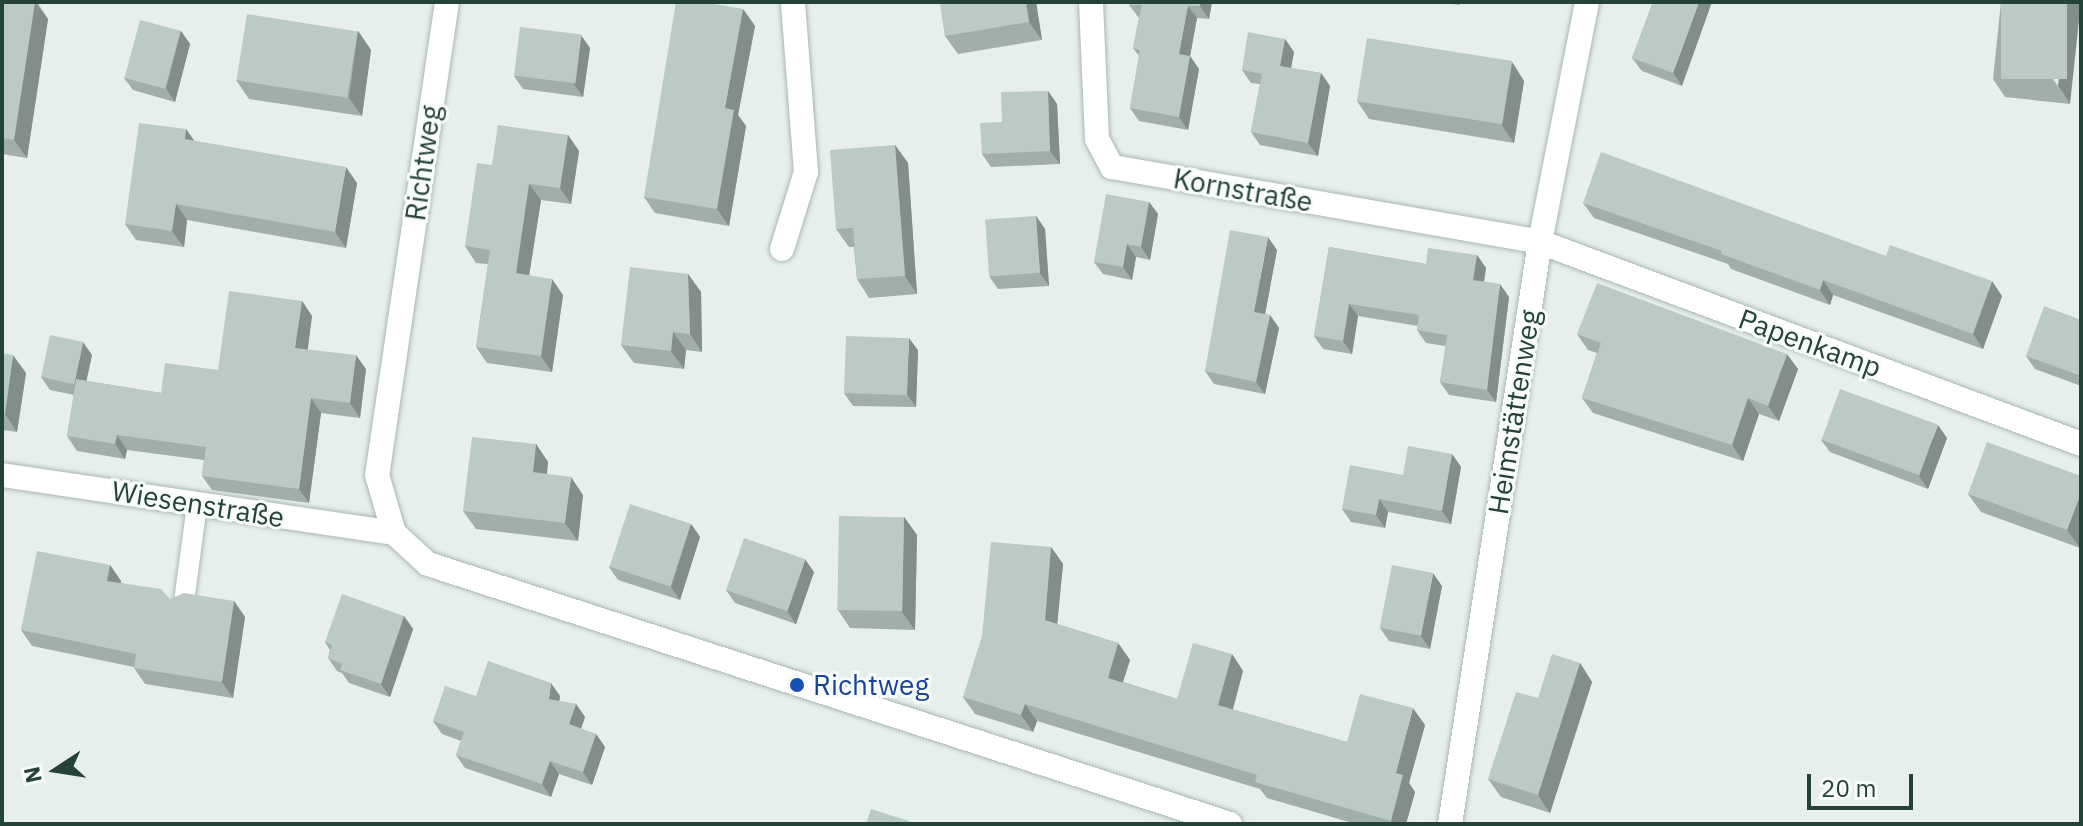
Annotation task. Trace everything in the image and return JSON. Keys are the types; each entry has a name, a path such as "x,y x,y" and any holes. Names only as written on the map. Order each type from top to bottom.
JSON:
{"street":[{"name":"Richtweg","path":"394,533 377,475 447,2"},
{"path":"782,249 806,172 793,2"},
{"name":"Kornstraße","path":"1091,2 1097,139 1112,167 1540,242"},
{"name":"Heimstättenweg","path":"1450,824 1540,242 1587,2"},
{"name":"Papenkamp","path":"1540,242 2081,444"},
{"name":"Wiesenstraße","path":"2,475 394,533"},
{"path":"394,533 428,564 1230,824"}],"lane":[{"path":"184,602 197,504"}],"building":[{"path":"2,2 35,2 14,140 2,138"},
{"path":"676,2 703,2 743,9 725,108 734,110 717,209 644,197"},
{"path":"940,2 1026,2 1029,22 945,36"},
{"path":"1129,2 1200,2 1200,6 1188,6 1179,54 1190,56 1179,117 1130,108 1140,50 1133,48 1142,5 1129,5"},
{"path":"1653,2 1699,2 1673,73 1632,58"},
{"path":"2001,2 2067,2 2067,79 2001,79"},
{"path":"247,14 358,32 347,98 237,80"},
{"path":"140,20 181,31 165,89 124,78"},
{"path":"520,27 582,35 576,83 514,76"},
{"path":"1248,32 1285,39 1280,66 1321,73 1308,143 1251,132 1262,74 1242,70"},
{"path":"1367,38 1512,61 1502,124 1357,101"},
{"path":"1048,91 1050,151 982,154 980,123 1002,122 1001,92"},
{"path":"139,123 186,129 185,139 346,167 335,232 176,204 172,231 125,224"},
{"path":"498,125 568,135 560,188 529,184 516,273 552,279 541,356 476,347 490,250 465,246 477,163 492,165"},
{"path":"895,145 905,276 857,279 853,228 836,229 830,150"},
{"path":"1601,152 1886,256 1890,245 1992,281 1973,334 1823,280 1820,290 1721,254 1722,251 1583,203"},
{"path":"1106,194 1149,202 1141,247 1127,244 1123,267 1094,262"},
{"path":"1036,216 1040,273 989,276 985,220"},
{"path":"1230,230 1268,237 1254,312 1270,315 1256,382 1205,371"},
{"path":"1329,247 1426,264 1428,248 1477,255 1473,280 1500,284 1487,390 1440,382 1447,335 1417,330 1419,315 1349,304 1343,341 1314,336"},
{"path":"630,267 688,274 690,334 673,332 671,351 621,345"},
{"path":"1597,283 1787,354 1768,406 1748,398 1732,445 1582,398 1601,343 1577,334"},
{"path":"229,291 302,301 295,348 356,355 350,403 311,398 299,489 202,476 206,447 117,435 115,444 67,436 76,379 161,393 165,363 218,370"},
{"path":"2044,306 2081,320 2081,376 2026,356"},
{"path":"50,335 83,342 74,384 41,377"},
{"path":"846,336 909,338 907,395 844,393"},
{"path":"2,353 13,355 5,414 2,413"},
{"path":"1840,389 1938,425 1919,475 1822,440"},
{"path":"472,437 536,444 533,472 571,477 565,523 463,511"},
{"path":"1987,442 2081,476 2081,493 2067,530 1968,494"},
{"path":"1408,446 1452,454 1442,511 1379,499 1376,515 1342,509 1350,465 1403,475"},
{"path":"630,504 691,524 670,587 610,567"},
{"path":"839,516 904,517 902,611 837,610"},
{"path":"744,538 805,559 788,611 726,590"},
{"path":"991,542 1051,547 1045,620 1118,643 1108,678 1177,699 1193,643 1232,654 1218,705 1347,742 1360,694 1413,708 1396,773 1403,775 1391,821 1255,782 1257,775 1025,704 1021,715 963,697 982,636"},
{"path":"37,551 110,565 107,581 161,589 170,599 184,593 234,601 222,682 134,668 136,654 21,630"},
{"path":"1392,565 1433,573 1421,636 1380,628"},
{"path":"342,594 404,616 381,684 340,670 342,664 328,658 332,645 325,642"},
{"path":"1552,654 1580,663 1538,795 1488,779 1516,692 1538,698"},
{"path":"488,661 551,683 549,699 576,704 569,724 596,734 583,772 550,761 542,784 456,755 464,732 433,721 445,686 476,696"},
{"path":"871,809 909,821 909,824 866,824"}],"place":[{"name":"Richtweg","path":"797,685"}]}
